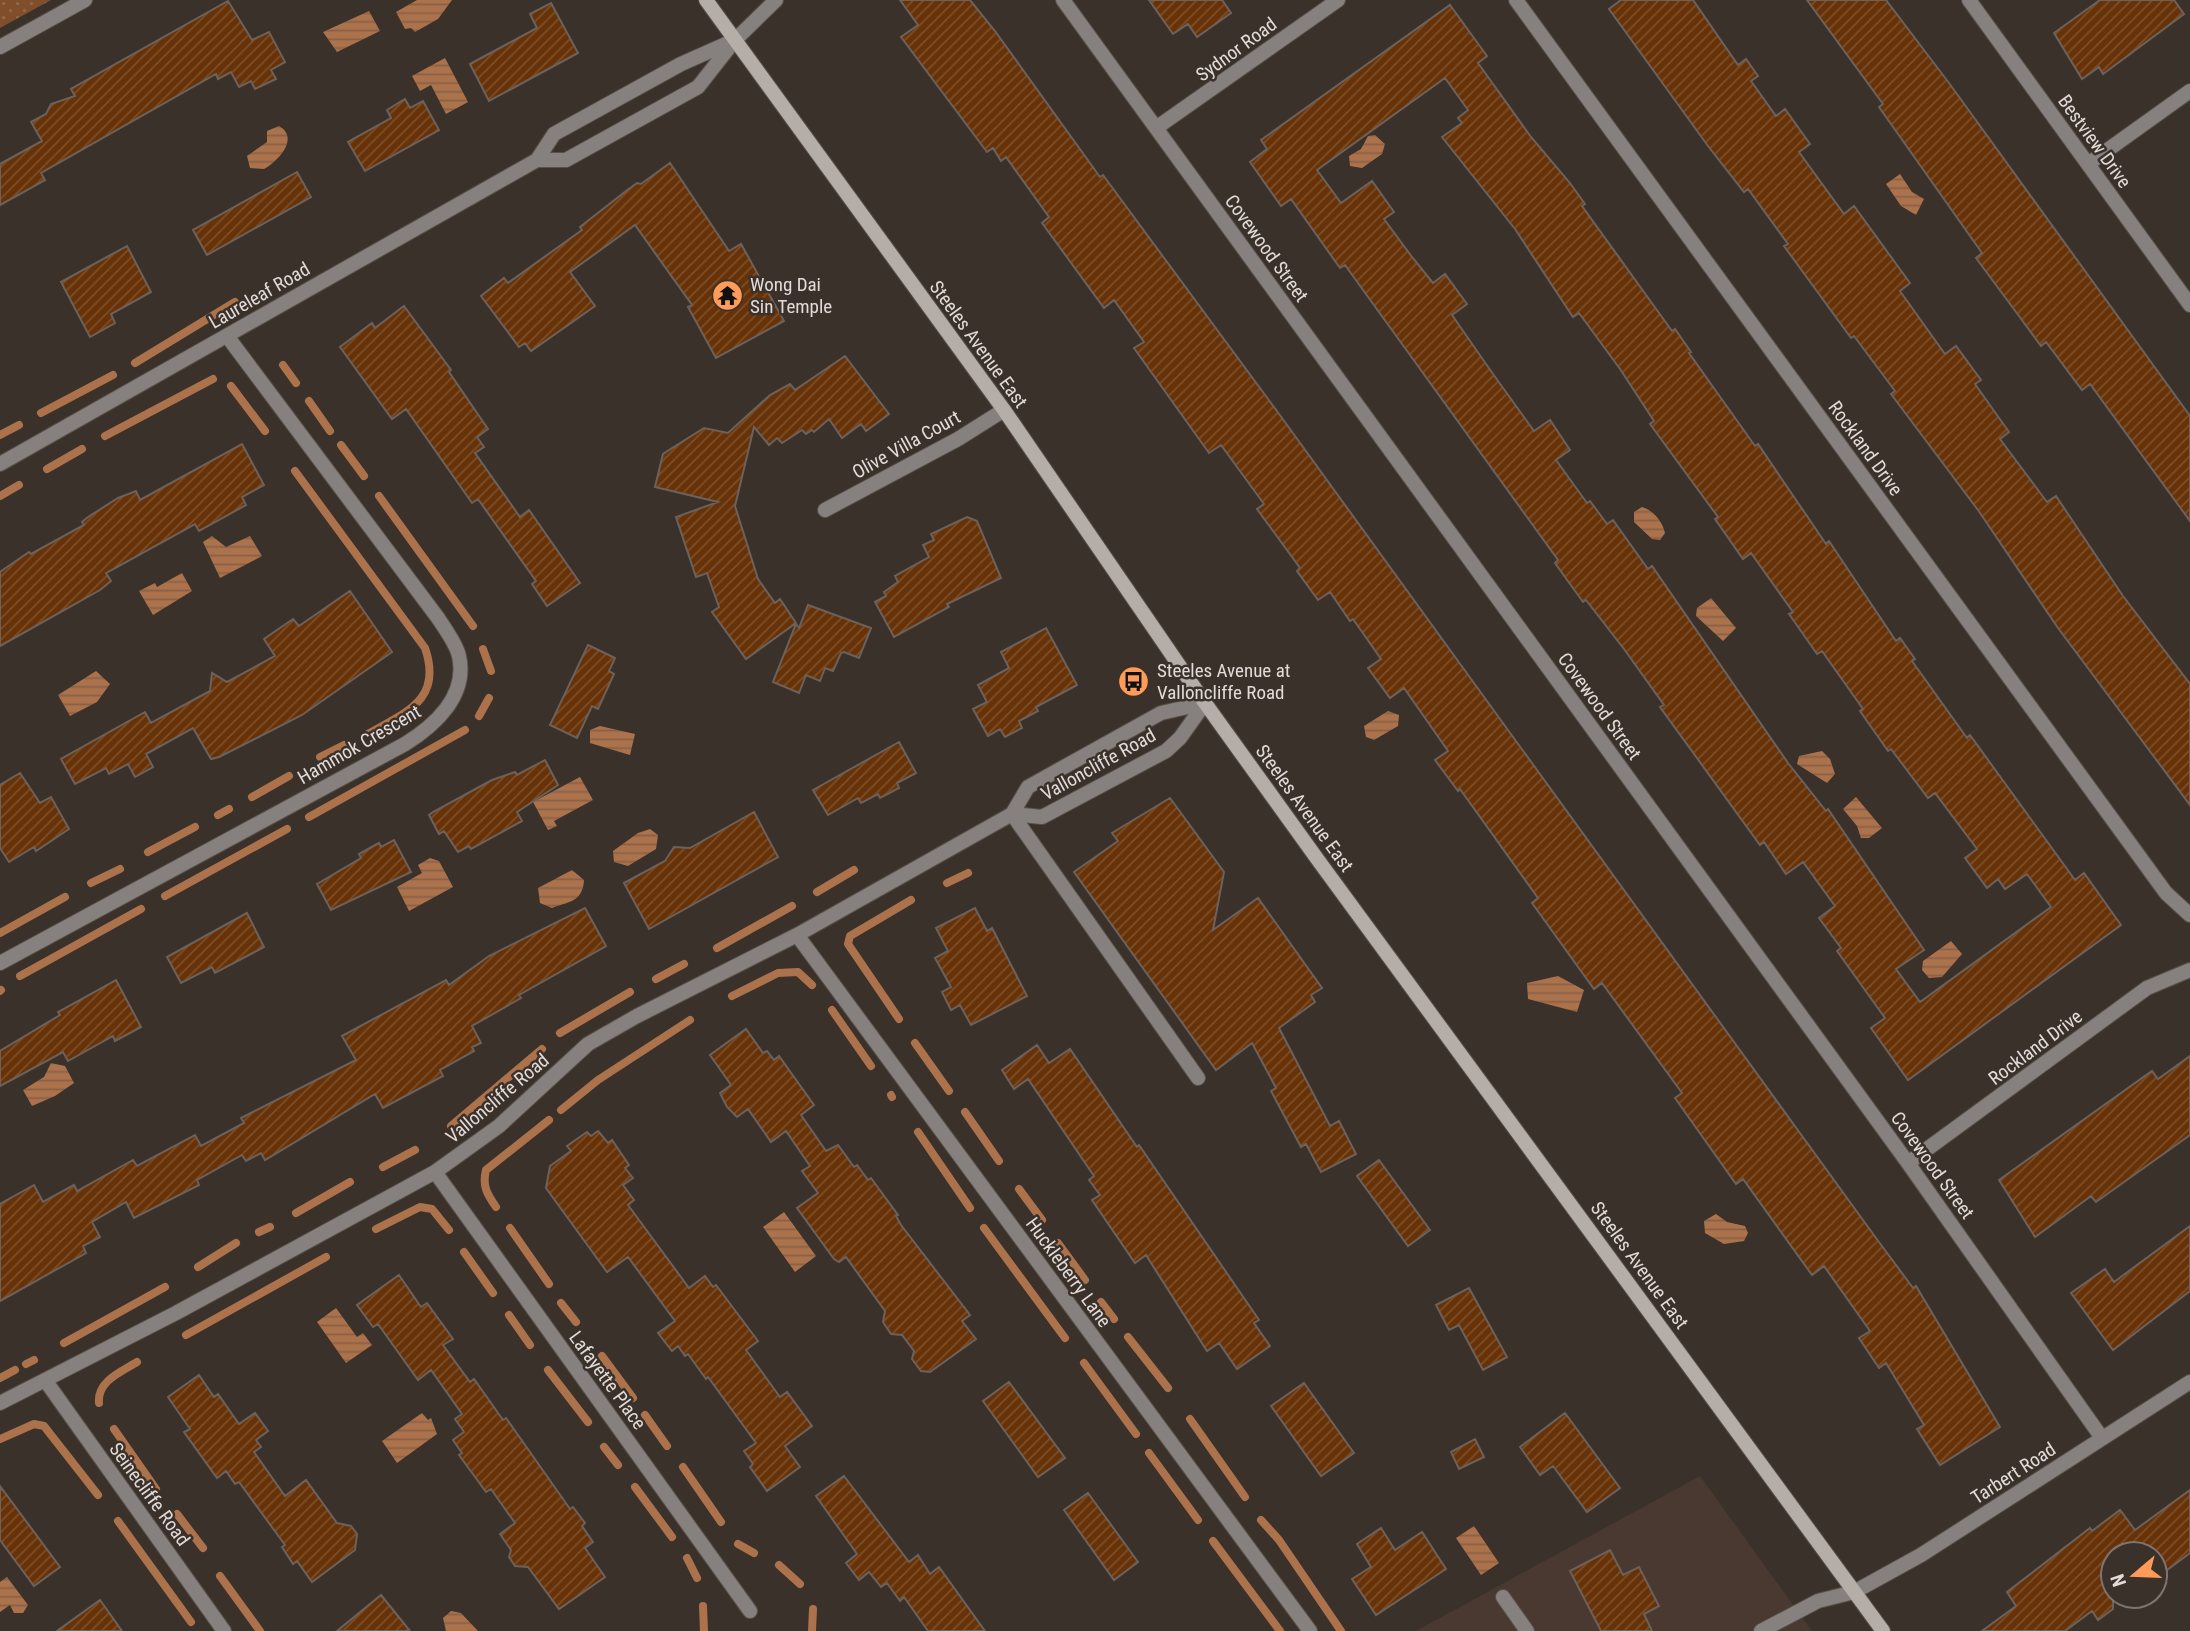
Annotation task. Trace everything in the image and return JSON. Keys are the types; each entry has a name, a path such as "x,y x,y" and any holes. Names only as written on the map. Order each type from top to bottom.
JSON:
{"main road":[{"name":"Steeles Avenue East","path":"706,0 1004,410 1205,703 1883,1631"}],"street":[{"path":"0,47 85,0"},
{"path":"735,40 776,0"},
{"name":"Covewood Street","path":"1063,0 1908,1163 2102,1438"},
{"name":"Sydnor Road","path":"1156,128 1338,0"},
{"name":"Rockland Drive","path":"1516,0 2166,893 2190,915"},
{"name":"Bestview Drive","path":"1969,0 2190,305"},
{"name":"Laureleaf Road","path":"0,464 537,160 554,134 681,64 735,40"},
{"name":"Laureleaf Road","path":"537,160 566,160 698,88 735,40"},
{"path":"2088,164 2190,91"},
{"name":"Hammok Crescent","path":"0,963 405,744 432,727 452,700 459,681 459,656 438,618 226,336"},
{"name":"Olive Villa Court","path":"825,510 958,439 1004,410"},
{"name":"Valloncliffe Road","path":"0,1403 176,1313 435,1172 499,1126 588,1044 647,1010 797,935 1012,814 1028,787 1161,713 1205,703"},
{"name":"Valloncliffe Road","path":"1012,814 1042,817 1166,751 1180,738 1205,703"},
{"path":"1012,814 1198,1078"},
{"name":"Huckleberry Lane","path":"797,935 1310,1631"},
{"name":"Rockland Drive","path":"1908,1163 2147,988 2190,970"},
{"name":"Lafayette Place","path":"435,1172 750,1611"},
{"name":"Seinecliffe Road","path":"45,1380 224,1631"},
{"name":"Tarbert Road","path":"1761,1631 1818,1601 1854,1592 1921,1555 2190,1382"},
{"path":"1503,1597 1527,1631"}],"shaded area":[{"path":"0,0 51,0 0,28"},
{"path":"417,0 452,0 438,19 415,32 411,28 405,29 396,12"},
{"path":"369,11 380,31 337,52 323,32"},
{"path":"445,58 468,102 446,114 431,85 420,91 412,76"},
{"path":"279,126 287,137 285,149 264,169 250,168 247,156 267,142 267,131"},
{"path":"1375,135 1385,144 1382,154 1362,168 1350,166 1349,156 1361,149 1368,136"},
{"path":"1900,174 1912,192 1924,199 1916,215 1901,206 1886,184"},
{"path":"1642,507 1654,514 1662,525 1665,533 1660,540 1652,539 1634,522 1634,512"},
{"path":"212,536 226,547 250,536 262,556 220,578 203,542"},
{"path":"182,573 192,591 153,615 139,591 155,583 157,587"},
{"path":"1711,598 1736,628 1723,641 1696,616 1697,608"},
{"path":"96,671 110,684 97,702 70,716 58,695"},
{"path":"1388,711 1399,715 1398,726 1374,740 1366,737 1364,726"},
{"path":"600,726 635,734 630,755 590,743 590,730"},
{"path":"1822,751 1830,759 1835,774 1827,783 1797,764 1799,756"},
{"path":"580,777 593,800 554,821 557,826 548,830 533,802"},
{"path":"1856,797 1882,828 1869,838 1861,838 1857,826 1843,809"},
{"path":"650,829 658,835 656,849 628,866 614,862 613,851 638,833"},
{"path":"430,858 439,861 453,887 409,911 397,887 422,873 418,865"},
{"path":"572,870 584,880 581,893 568,903 552,908 540,903 538,888"},
{"path":"1951,941 1962,954 1942,977 1929,978 1922,970 1923,961"},
{"path":"1558,976 1584,990 1577,1012 1528,999 1527,983"},
{"path":"51,1063 65,1066 74,1083 55,1096 32,1106 23,1090 44,1077"},
{"path":"784,1212 816,1256 795,1272 763,1227"},
{"path":"1716,1214 1727,1222 1745,1226 1748,1233 1744,1241 1724,1244 1705,1233 1704,1221"},
{"path":"336,1308 357,1337 363,1333 372,1345 346,1363 317,1322"},
{"path":"422,1413 428,1420 431,1418 437,1434 397,1463 382,1441"},
{"path":"1700,1476 1812,1631 1416,1631"},
{"path":"1474,1526 1499,1563 1481,1575 1456,1538"},
{"path":"7,1577 28,1605 23,1613 14,1613 10,1605 0,1612 0,1582"},
{"path":"451,1611 461,1613 478,1631 446,1631 443,1618"}],"building":[{"path":"900,0 970,0 995,31 1100,177 1103,175 1282,418 1876,1238 1913,1288 1916,1286 2000,1427 1940,1465 1917,1429 1924,1425 1886,1363 1879,1368 1859,1338 1870,1331 1824,1266 1812,1275 1743,1179 1736,1184 1675,1098 1682,1093 1602,983 1594,989 1532,903 1538,898 1460,789 1458,791 1435,760 1448,751 1404,688 1390,698 1368,668 1381,659 1353,619 1350,621 1330,592 1318,600 1297,571 1300,568 1257,509 1264,504 1221,445 1209,453 1134,348 1144,342 1114,300 1104,308 1042,223 1049,217 1006,157 1001,161 993,148 987,152 901,37 918,25"},
{"path":"1149,0 1222,0 1231,13 1197,37 1188,24 1173,34"},
{"path":"1621,0 1693,0 1738,65 1746,59 1758,76 1751,81 1776,116 1785,109 1810,144 1799,152 1844,214 1854,206 1910,283 1900,291 1945,354 1956,346 1981,380 1975,384 2009,432 2000,439 2047,502 2056,496 2123,596 2190,684 2190,805 2058,628 1978,510 1891,394 1895,391 1854,336 1851,338 1784,246 1788,244 1748,189 1744,192 1708,146 1609,9"},
{"path":"1807,0 1886,0 1949,83 2190,416 2190,521 2090,384 2082,390 2046,342 2041,346 1976,258 1982,253 1879,107 1883,104"},
{"path":"2100,0 2174,0 2184,14 2103,74 2099,67 2082,79 2054,33"},
{"path":"228,1 252,40 269,32 285,62 271,70 276,79 255,89 251,81 239,87 231,72 218,79 216,74 41,173 45,180 0,205 0,164 42,141 31,122 46,114 51,104 75,96 71,89"},
{"path":"551,3 578,53 489,101 470,64 537,28 530,14"},
{"path":"1450,5 1487,56 1478,63 1531,137 1570,183 1585,204 1582,206 1672,331 1675,329 1691,352 1689,353 1755,446 1758,444 1826,544 1829,541 1896,641 1900,638 1915,659 1912,661 1967,738 1970,735 2075,880 2084,873 2121,925 1908,1080 1871,1028 1885,1018 1837,951 1841,948 1819,918 1835,906 1803,862 1786,874 1764,842 1760,845 1660,707 1664,705 1624,649 1586,600 1583,602 1555,563 1558,560 1345,265 1340,268 1291,199 1281,206 1250,162 1267,149 1261,140","holes":["1445,78 1468,110 1458,118 1462,123 1442,137 1515,229 1573,317 1579,313 1620,369 1654,421 1650,424 1718,517 1715,519 1743,559 1751,553 1793,612 1789,614 1817,654 1822,651 1863,709 1860,711 1888,751 1891,749 1928,798 1935,793 1977,849 1965,858 1987,888 1998,879 2005,889 2027,874 2051,907 1920,1002 1896,969 1924,950 1828,809 1826,811 1788,763 1652,566 1648,569 1613,520 1607,524 1590,501 1587,503 1556,460 1570,450 1550,420 1534,431 1493,374 1452,315 1467,304 1445,274 1433,283 1412,257 1384,219 1394,212 1372,181 1341,203 1317,170"]},
{"path":"405,99 410,108 423,101 439,130 365,171 348,142 391,118 387,110"},
{"path":"670,163 729,251 741,244 784,321 716,358 688,307 692,305 635,225 570,272 595,306 531,351 525,343 519,347 481,296 504,278 508,283 582,230 580,227 626,191 637,183 641,184"},
{"path":"297,172 311,197 207,255 193,230"},
{"path":"127,246 151,292 111,314 115,323 90,337 61,282"},
{"path":"404,306 451,370 449,372 488,429 477,437 484,447 475,453 520,517 529,510 580,583 547,606 532,584 536,581 478,499 472,503 406,409 392,419 340,347 372,323 375,328"},
{"path":"845,356 889,414 866,431 861,424 842,438 829,419 814,432 812,430 806,434 802,430 782,443 777,438 769,445 754,427 735,506 758,579 775,603 780,599 796,623 746,659 712,612 719,607 707,573 696,577 676,517 718,502 655,487 663,454 704,428 728,433 770,395 790,384 795,390"},
{"path":"242,444 264,485 242,497 246,505 199,531 195,524 106,573 111,581 100,590 0,646 0,572 29,552 31,554 84,525 82,522 88,517 118,498 136,491 140,500"},
{"path":"967,517 977,521 1001,578 947,604 949,607 894,637 875,602 886,596 884,592 898,582 895,576 929,557 923,545 934,540 931,534"},
{"path":"350,591 392,652 302,715 219,757 211,759 193,728 146,754 153,767 135,777 128,764 109,774 106,768 75,784 61,759 145,712 151,723 210,691 212,673 227,682 275,656 264,639 293,619 299,626"},
{"path":"808,605 871,628 859,658 841,653 833,671 825,668 820,681 806,675 799,693 773,682 796,624 799,628"},
{"path":"1046,628 1077,685 1036,707 1038,711 1019,721 1022,728 1005,737 1000,729 988,736 973,709 987,702 978,685 1009,668 1001,652"},
{"path":"588,645 615,658 609,671 614,674 598,709 592,706 577,738 550,725"},
{"path":"899,742 916,773 897,783 899,788 880,798 878,794 861,803 858,798 828,815 813,790"},
{"path":"545,760 558,785 517,812 522,821 471,849 469,846 458,852 444,831 439,834 429,815 433,812 492,780 515,772 517,775"},
{"path":"20,773 40,803 51,797 69,829 36,851 34,847 9,862 0,848 0,785"},
{"path":"1170,798 1224,872 1213,930 1258,898 1322,988 1311,995 1315,1002 1279,1028 1330,1126 1339,1121 1356,1154 1321,1172 1306,1144 1301,1147 1271,1091 1276,1088 1252,1043 1216,1070 1074,872 1118,841 1112,833"},
{"path":"754,812 778,857 649,929 624,883 665,861 674,847 690,848"},
{"path":"394,840 411,872 331,910 317,884 361,858 359,854 379,843 381,847"},
{"path":"585,908 606,946 519,995 521,998 472,1026 481,1043 472,1047 474,1051 440,1070 443,1076 383,1108 375,1094 265,1160 261,1153 246,1161 242,1155 197,1180 199,1185 134,1218 126,1202 92,1222 100,1237 83,1246 86,1253 0,1301 0,1204 34,1185 43,1202 74,1185 77,1191 133,1160 137,1166 195,1135 201,1146 244,1123 241,1118 356,1060 342,1036 446,980 449,985 489,956"},
{"path":"975,908 987,931 992,928 1027,996 971,1025 960,1005 951,1010 942,992 951,987 935,958 948,951 936,928"},
{"path":"247,913 264,947 215,973 212,967 181,983 167,957"},
{"path":"116,980 141,1027 115,1041 113,1036 68,1061 63,1052 0,1086 0,1051 60,1015 58,1012"},
{"path":"746,1029 763,1053 767,1051 774,1060 779,1056 814,1105 801,1115 826,1151 838,1145 854,1167 857,1165 868,1180 871,1178 898,1215 896,1216 901,1225 970,1315 962,1321 976,1339 930,1372 921,1371 912,1359 914,1351 902,1335 891,1334 883,1322 885,1311 846,1257 839,1262 834,1259 797,1208 818,1193 802,1171 810,1166 786,1131 771,1142 748,1109 737,1117 727,1107 720,1093 731,1085 710,1055"},
{"path":"1037,1045 1049,1063 1070,1049 1259,1320 1254,1323 1270,1346 1237,1369 1219,1343 1207,1351 1146,1255 1135,1263 1092,1200 1100,1195 1089,1180 1094,1176 1028,1079 1014,1089 1002,1070"},
{"path":"2190,1056 2190,1135 2096,1202 2091,1196 2035,1237 1999,1180 2152,1071 2158,1079"},
{"path":"598,1131 608,1143 612,1140 629,1165 625,1168 633,1178 623,1185 634,1200 628,1205 689,1288 705,1276 713,1287 716,1285 758,1341 746,1350 780,1397 787,1392 812,1426 785,1446 800,1467 767,1491 750,1467 753,1464 744,1451 756,1443 688,1354 685,1356 678,1346 672,1351 658,1333 675,1321 628,1257 607,1272 546,1188 550,1166 571,1151 567,1146 587,1132 591,1136"},
{"path":"1379,1160 1430,1230 1408,1246 1357,1176"},
{"path":"2190,1226 2190,1291 2113,1350 2071,1293 2105,1269 2114,1282"},
{"path":"399,1275 421,1307 427,1303 453,1339 443,1345 470,1382 474,1379 503,1420 506,1418 570,1509 573,1507 585,1523 582,1526 593,1542 585,1548 605,1577 559,1609 528,1567 515,1566 509,1557 511,1550 500,1534 515,1523 491,1489 486,1492 459,1455 462,1453 453,1440 464,1432 455,1419 462,1414 431,1370 418,1380 378,1324 373,1327 357,1305"},
{"path":"1469,1288 1507,1357 1483,1370 1459,1325 1449,1330 1436,1305"},
{"path":"199,1375 214,1397 218,1394 239,1424 255,1413 268,1431 256,1440 261,1447 254,1452 285,1496 306,1480 337,1523 351,1526 357,1534 355,1550 312,1582 297,1561 293,1564 282,1547 285,1545 239,1482 235,1484 226,1471 217,1478 184,1432 190,1429 168,1397"},
{"path":"1009,1382 1065,1458 1038,1477 983,1401"},
{"path":"1304,1383 1354,1453 1321,1476 1271,1406"},
{"path":"1565,1413 1620,1488 1587,1512 1553,1466 1540,1475 1520,1447"},
{"path":"1475,1439 1484,1457 1459,1469 1451,1452"},
{"path":"844,1476 909,1562 918,1555 930,1574 939,1567 985,1631 928,1631 904,1597 900,1601 887,1583 881,1587 869,1572 859,1580 846,1563 857,1554 816,1496"},
{"path":"0,1486 60,1567 34,1586 0,1540"},
{"path":"2190,1490 2190,1553 2169,1569 2169,1540 2099,1540 2099,1610 2112,1610 2098,1620 2092,1611 2065,1631 1982,1631 2016,1606 2007,1592 2090,1528 2092,1531 2120,1510 2135,1530"},
{"path":"1088,1493 1138,1562 1114,1580 1064,1510"},
{"path":"1381,1528 1395,1550 1422,1532 1446,1569 1376,1615 1352,1579 1371,1567 1357,1544"},
{"path":"1610,1550 1623,1575 1639,1567 1659,1606 1644,1614 1652,1631 1601,1631 1570,1571"},
{"path":"381,1595 410,1631 337,1631"},
{"path":"100,1600 122,1631 57,1631"}],"waterway":[{"path":"135,363 235,302"},
{"path":"283,365 296,383"},
{"path":"41,413 113,375"},
{"path":"105,436 213,379"},
{"path":"231,386 265,431"},
{"path":"309,401 330,431"},
{"path":"0,435 19,425"},
{"path":"341,445 364,476"},
{"path":"47,469 82,449"},
{"path":"295,471 425,648 429,666 429,680 425,692 407,711 368,734"},
{"path":"0,496 19,485"},
{"path":"379,496 473,626"},
{"path":"483,649 491,671"},
{"path":"479,716 489,698"},
{"path":"309,817 465,730"},
{"path":"320,757 344,745"},
{"path":"252,797 289,776"},
{"path":"218,815 229,809"},
{"path":"148,852 195,827"},
{"path":"165,896 287,829"},
{"path":"91,883 120,869"},
{"path":"817,892 854,870"},
{"path":"947,883 968,873"},
{"path":"0,933 65,897"},
{"path":"899,1019 848,944 850,936 911,900"},
{"path":"717,948 792,906"},
{"path":"20,976 141,909"},
{"path":"656,979 684,964"},
{"path":"732,996 778,973 798,972 812,985"},
{"path":"560,1033 630,992"},
{"path":"832,1010 871,1066"},
{"path":"561,1110 598,1080 690,1020"},
{"path":"915,1043 949,1091"},
{"path":"451,1126 542,1049"},
{"path":"965,1112 999,1161"},
{"path":"496,1207 486,1190 486,1170 549,1120"},
{"path":"918,1132 970,1208"},
{"path":"383,1167 415,1150"},
{"path":"296,1213 350,1182"},
{"path":"1019,1189 1042,1220"},
{"path":"376,1229 420,1207 432,1209 449,1230"},
{"path":"259,1232 270,1227"},
{"path":"510,1228 549,1284"},
{"path":"984,1228 1065,1338"},
{"path":"198,1267 236,1243"},
{"path":"1058,1243 1085,1280"},
{"path":"464,1252 493,1293"},
{"path":"186,1335 326,1257"},
{"path":"64,1343 165,1287"},
{"path":"1101,1302 1114,1319"},
{"path":"561,1303 576,1322"},
{"path":"509,1315 530,1345"},
{"path":"1128,1337 1168,1388"},
{"path":"602,1356 633,1398"},
{"path":"26,1364 34,1360"},
{"path":"99,1403 99,1395 106,1383 137,1362"},
{"path":"1084,1363 1136,1434"},
{"path":"0,1378 15,1370"},
{"path":"548,1370 588,1422"},
{"path":"645,1415 667,1446"},
{"path":"1190,1419 1245,1497"},
{"path":"0,1439 34,1424 44,1426 98,1495"},
{"path":"114,1429 156,1489"},
{"path":"604,1447 618,1465"},
{"path":"1149,1453 1198,1520"},
{"path":"683,1467 721,1522"},
{"path":"635,1487 672,1537"},
{"path":"177,1514 203,1548"},
{"path":"1261,1520 1279,1540 1341,1631"},
{"path":"118,1521 191,1622"},
{"path":"1213,1541 1280,1631"},
{"path":"738,1544 754,1553"},
{"path":"687,1558 697,1578"},
{"path":"779,1565 800,1584"},
{"path":"220,1576 260,1631"},
{"path":"703,1606 704,1631"},
{"path":"812,1631 813,1609"}],"place":[{"name":"Wong Dai Sin Temple","path":"727,295"},
{"name":"Steeles Avenue at Valloncliffe Road","path":"1134,681"}]}
